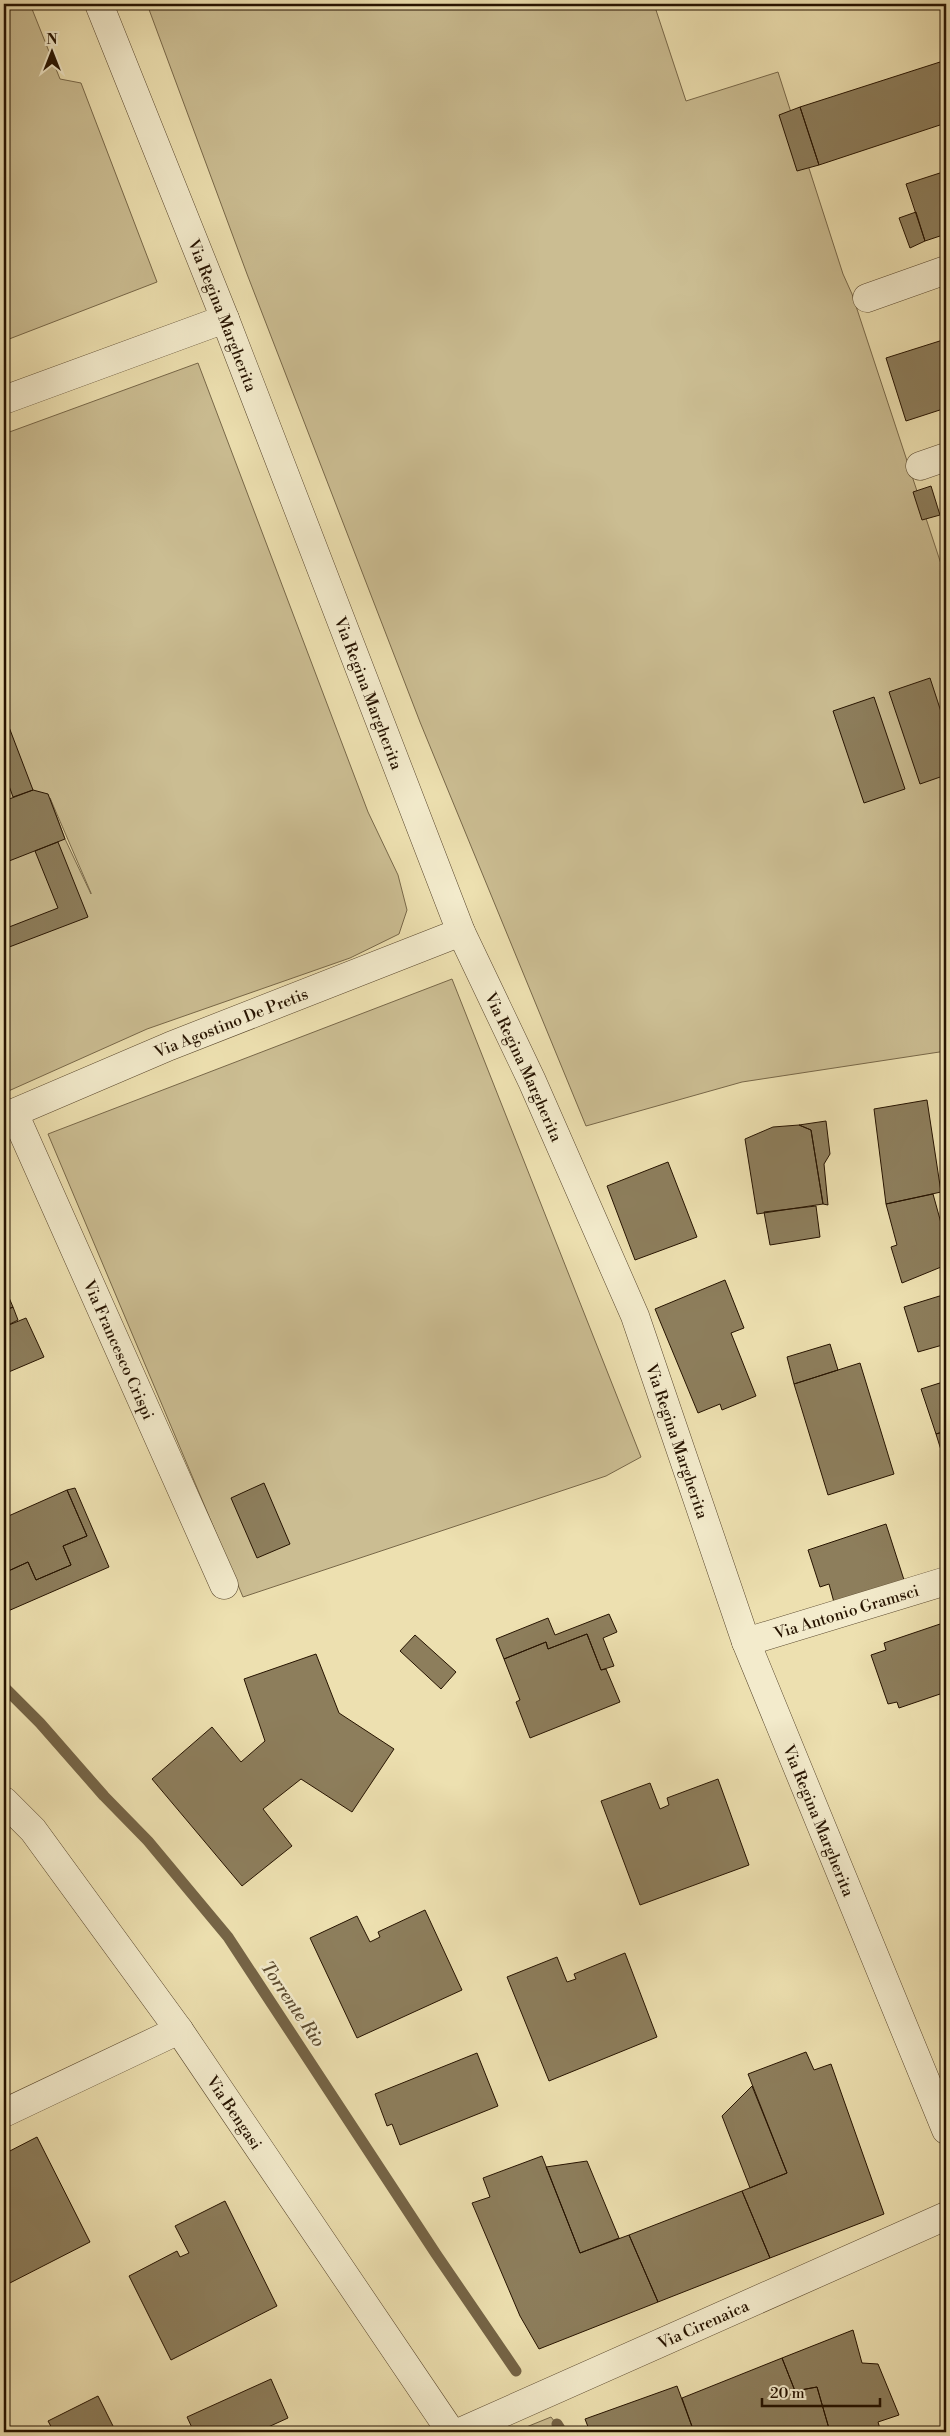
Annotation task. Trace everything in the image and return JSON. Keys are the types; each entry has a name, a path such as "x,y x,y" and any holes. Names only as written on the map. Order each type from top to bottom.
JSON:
{"street":[{"name":"Via Regina Margherita","path":"99,4 225,319 461,932 532,1081 635,1316 746,1642 946,2130"},
{"path":"866,298 946,270"},
{"path":"4,400 225,319"},
{"path":"920,466 946,458"},
{"name":"Via Agostino De Pretis","path":"9,1115 170,1046 461,932"},
{"name":"Via Francesco Crispi","path":"9,1115 224,1585"},
{"name":"Via Antonio Gramsci","path":"746,1642 946,1582"},
{"name":"Via Bengasi","path":"4,1801 33,1830 180,2030 451,2432"},
{"path":"4,2113 180,2030"},
{"name":"Via Cirenaica","path":"460,2432 946,2216"}],"shaded area":[{"path":"4,4 30,4 60,79 81,83 157,282 4,341"},
{"path":"147,4 654,4 686,101 778,72 843,274 852,294 946,579 946,1051 742,1082 586,1126 420,722 247,274"},
{"path":"198,363 368,812 398,875 407,910 399,934 350,958 147,1029 4,1093 4,434","holes":["50,798 91,893 65,839"]},
{"path":"452,979 641,1457 606,1476 243,1597 48,1134"},
{"path":"551,2417 563,2432 514,2432"}],"building":[{"path":"940,62 946,82 946,123 819,165 800,107"},
{"path":"800,107 819,165 797,171 779,115"},
{"path":"946,171 946,234 925,241 906,184"},
{"path":"916,212 925,241 910,248 899,218"},
{"path":"946,339 946,408 906,421 886,358"},
{"path":"931,486 940,515 922,520 913,492"},
{"path":"930,678 946,727 946,775 920,784 889,692"},
{"path":"874,697 905,789 864,803 833,711"},
{"path":"4,714 33,790 13,797 4,772"},
{"path":"33,790 48,794 65,839 4,863 4,801"},
{"path":"58,842 88,917 4,949 4,929 58,908 35,851"},
{"path":"927,1100 941,1192 886,1204 874,1109"},
{"path":"826,1121 830,1154 824,1164 828,1205 823,1204 811,1130 799,1125"},
{"path":"799,1125 811,1130 823,1204 757,1214 745,1139 773,1127"},
{"path":"668,1162 697,1237 635,1260 607,1186"},
{"path":"933,1194 946,1241 946,1265 902,1283 891,1247 897,1245 886,1204"},
{"path":"816,1206 820,1237 770,1245 764,1212"},
{"path":"725,1280 744,1328 731,1333 756,1396 722,1410 720,1404 698,1413 655,1309"},
{"path":"4,1286 13,1307 4,1311"},
{"path":"946,1294 946,1344 918,1352 904,1307"},
{"path":"13,1307 18,1320 4,1327 4,1311"},
{"path":"26,1318 44,1357 4,1374 4,1327"},
{"path":"830,1344 838,1370 794,1384 787,1357"},
{"path":"860,1363 894,1474 828,1495 794,1384"},
{"path":"946,1381 946,1431 936,1434 921,1389"},
{"path":"946,1431 946,1466 936,1434"},
{"path":"264,1483 290,1544 257,1558 231,1498"},
{"path":"75,1488 109,1567 8,1611 4,1600 4,1573 28,1562 36,1580 71,1565 63,1546 87,1536 67,1490"},
{"path":"67,1490 87,1536 63,1546 71,1565 36,1580 28,1562 4,1573 4,1518"},
{"path":"886,1524 905,1583 835,1606 829,1584 820,1587 808,1550"},
{"path":"609,1614 617,1632 603,1638 614,1666 601,1670 587,1634 548,1649 546,1642 504,1659 496,1639 548,1618 555,1635"},
{"path":"946,1622 946,1692 899,1708 897,1702 888,1704 871,1655 886,1650 884,1643"},
{"path":"587,1634 601,1670 606,1669 620,1702 530,1738 516,1702 520,1700 504,1659 546,1642 548,1649"},
{"path":"415,1635 456,1672 441,1689 400,1651"},
{"path":"316,1654 339,1713 394,1749 352,1812 301,1779 263,1809 292,1846 242,1886 152,1779 212,1727 241,1762 265,1741 244,1679"},
{"path":"718,1779 749,1865 640,1905 601,1801 650,1783 660,1809 669,1805 667,1798"},
{"path":"425,1910 462,1990 357,2038 310,1938 357,1916 370,1942 380,1937 378,1932"},
{"path":"625,1953 657,2037 549,2081 507,1977 557,1957 567,1982 576,1979 574,1974"},
{"path":"806,2052 814,2070 831,2064 884,2214 770,2258 742,2191 787,2173 748,2074"},
{"path":"477,2053 498,2106 400,2145 392,2124 387,2126 375,2094"},
{"path":"752,2086 787,2173 750,2188 722,2116"},
{"path":"37,2137 90,2242 4,2286 4,2154"},
{"path":"542,2156 580,2253 629,2235 658,2302 539,2349 520,2316 472,2203 490,2197 483,2178"},
{"path":"587,2161 619,2238 580,2253 546,2167"},
{"path":"742,2191 770,2258 658,2302 629,2235"},
{"path":"225,2201 277,2306 171,2360 129,2276 177,2251 180,2257 189,2253 175,2226"},
{"path":"853,2330 862,2363 878,2364 899,2415 878,2422 881,2432 830,2432 817,2387 795,2391 782,2358"},
{"path":"782,2358 795,2391 817,2387 830,2432 694,2432 682,2398"},
{"path":"271,2379 288,2418 266,2428 268,2432 194,2432 187,2417"},
{"path":"677,2386 694,2432 590,2432 585,2419"},
{"path":"98,2396 116,2432 54,2432 48,2421"}],"waterway":[{"name":"Torrente Rio","path":"4,1687 40,1723 104,1796 148,1841 228,1937 436,2254 516,2371"},
{"name":"Torrente Rio","path":"557,2424 562,2432"}]}
